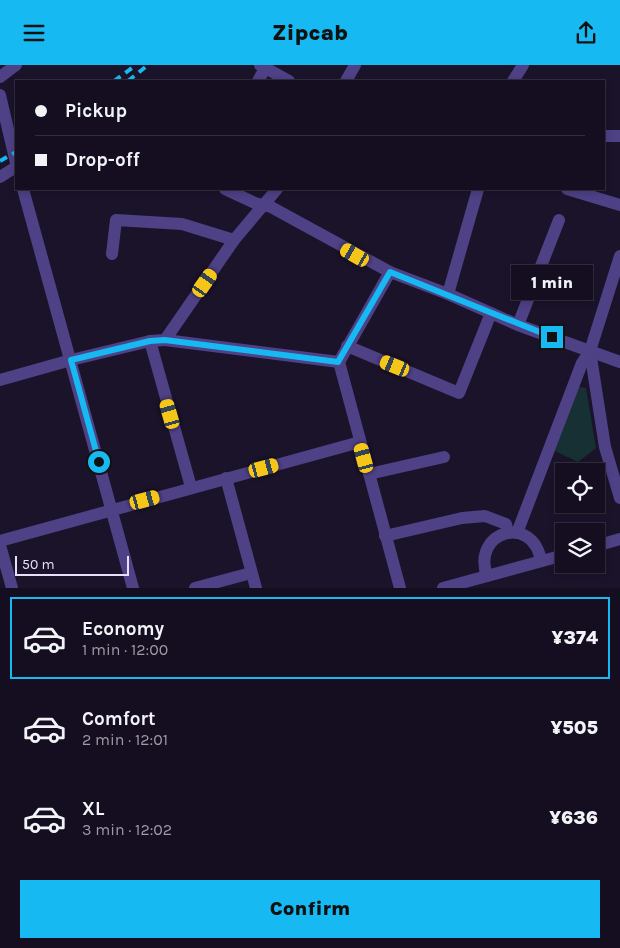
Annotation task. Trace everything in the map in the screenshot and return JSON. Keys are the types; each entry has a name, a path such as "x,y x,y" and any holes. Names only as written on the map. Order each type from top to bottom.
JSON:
{"street":[{"path":"0,77 16,65"},
{"path":"347,80 355,65"},
{"path":"514,80 523,65"},
{"path":"258,80 264,66 287,80"},
{"path":"0,95 15,159"},
{"path":"605,136 620,136"},
{"path":"0,177 15,168"},
{"path":"23,190 133,588"},
{"path":"226,190 255,203 271,207 390,272 448,294 518,325 620,362"},
{"path":"165,340 234,240 276,190"},
{"path":"448,294 478,190"},
{"path":"570,190 620,205"},
{"path":"112,254 116,220 182,224 234,240"},
{"path":"518,325 559,220"},
{"path":"487,576 484,567 485,552 491,542 513,533 582,363 590,351 620,256"},
{"path":"390,272 338,362 400,588"},
{"path":"347,346 460,393 491,313"},
{"path":"0,379 150,341 165,340 338,362"},
{"path":"150,341 191,487"},
{"path":"590,351 605,447 620,498"},
{"path":"0,541 360,442"},
{"path":"369,474 444,457"},
{"path":"226,478 256,588"},
{"path":"385,536 462,518 485,516 506,525 513,533 529,537 536,544 541,561"},
{"path":"605,543 620,539"},
{"path":"0,545 12,588"},
{"path":"443,588 555,557"},
{"path":"195,588 252,573"}],"green space":[{"path":"578,387 586,388 596,448 578,462 555,451"}],"railway":[{"path":"115,80 136,65"},
{"path":"129,80 148,65"},
{"path":"0,161 15,153"}],"route":[{"path":"99,462 71,360 150,341 165,340 338,362 390,272 448,294 518,325 552,337"}]}
